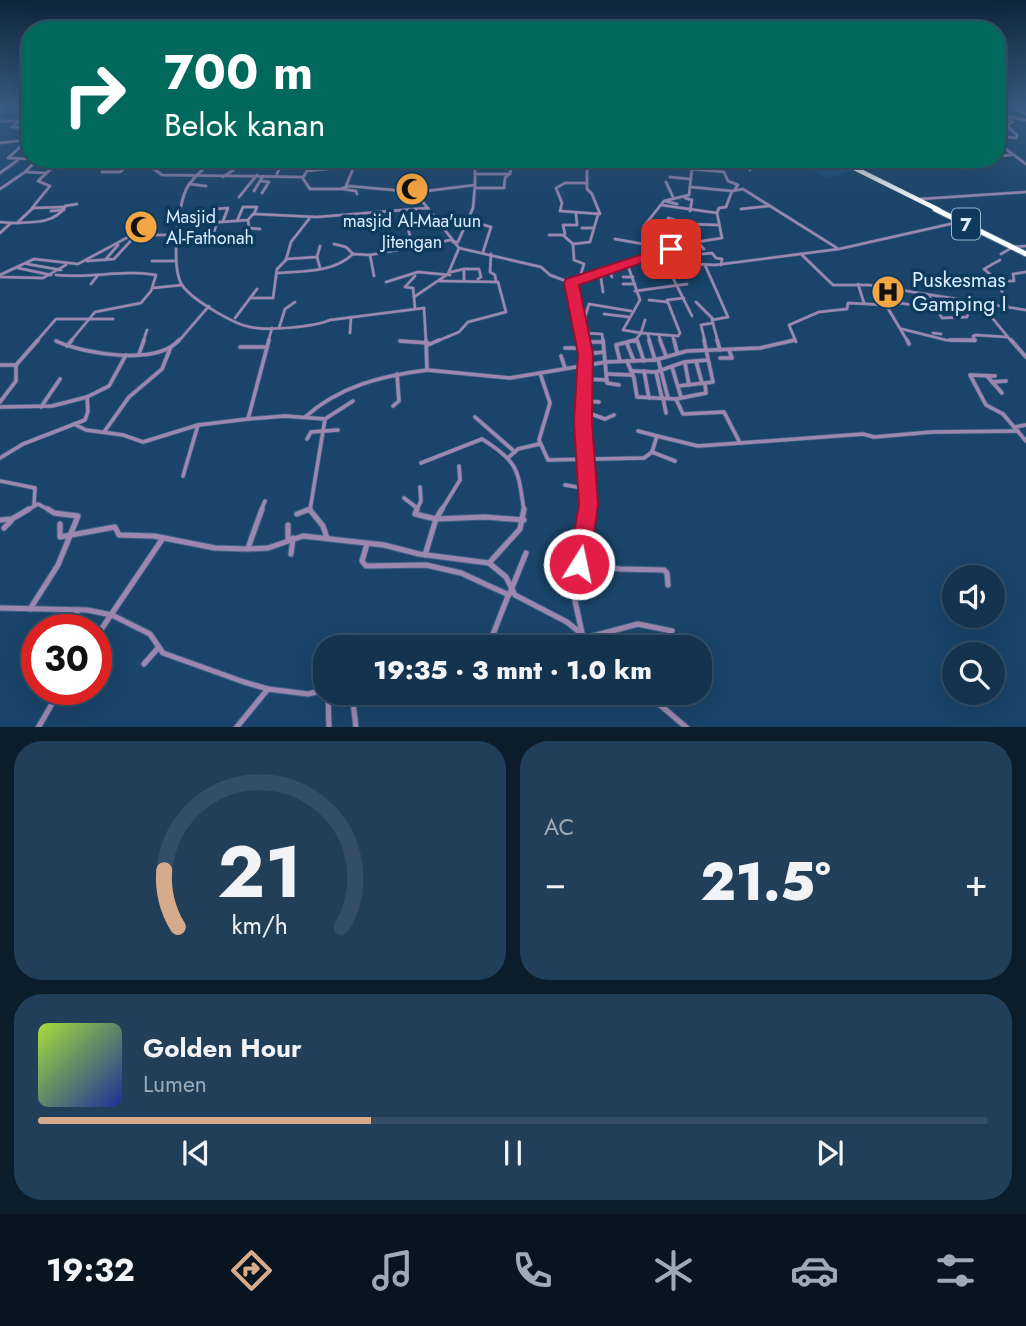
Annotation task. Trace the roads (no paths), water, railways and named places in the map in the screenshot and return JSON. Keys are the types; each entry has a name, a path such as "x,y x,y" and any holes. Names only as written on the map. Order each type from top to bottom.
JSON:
{"highway":[{"name":"7","path":"854,168 1026,254"}],"street":[{"path":"20,159 8,158 21,146"},
{"path":"1006,149 1026,164"},
{"path":"1006,156 1014,155"},
{"path":"0,173 20,159"},
{"path":"0,189 29,168"},
{"path":"33,208 50,186 38,181 51,168"},
{"path":"102,173 119,173 127,168"},
{"path":"153,168 162,175 221,178 257,175 304,177"},
{"path":"206,168 189,184 181,201 176,261 182,285 195,299 247,327 319,325 351,317 426,310 427,370"},
{"path":"221,178 236,168"},
{"path":"276,176 280,168"},
{"path":"304,177 307,172 317,168"},
{"path":"342,189 346,186 353,168"},
{"path":"276,273 320,268 351,256 458,242 470,221 475,168"},
{"path":"346,186 417,192 475,187 504,188 509,168"},
{"path":"573,244 592,241 601,212 587,190 587,168"},
{"path":"417,192 433,217 445,228 459,248 541,267 557,279 571,283 687,244 721,238 717,214 719,208 726,207 738,185 728,181 724,172 691,168 691,193 685,198"},
{"path":"25,172 46,173"},
{"path":"475,174 507,172"},
{"path":"239,197 257,175"},
{"path":"254,191 263,176"},
{"path":"304,177 309,189 342,189 358,194 356,200"},
{"path":"670,177 690,179"},
{"path":"681,178 681,184"},
{"path":"260,181 269,182 262,193"},
{"path":"666,182 673,197"},
{"path":"586,183 565,183 555,189 562,203 560,211 598,215"},
{"path":"0,184 8,184"},
{"path":"189,184 205,186"},
{"path":"691,187 745,190 839,249"},
{"path":"918,200 1026,192"},
{"path":"646,257 643,244 644,226 664,201 673,197 692,200 690,211"},
{"path":"664,201 677,204"},
{"path":"51,211 77,204"},
{"path":"661,205 717,214"},
{"path":"741,209 771,206"},
{"path":"180,225 209,222 237,221 248,220 257,207 243,207 237,221"},
{"path":"17,223 33,208 64,209"},
{"path":"209,222 216,209 229,208 223,221"},
{"path":"253,214 309,219 428,208"},
{"path":"0,222 54,219 64,209"},
{"path":"576,213 577,225 563,225 566,236 573,244 574,259 584,264 579,280"},
{"path":"407,247 411,241 407,223 433,217"},
{"path":"668,218 684,223 719,225"},
{"path":"250,298 273,298 276,273 286,259 291,242 309,219"},
{"path":"248,220 249,228 260,229"},
{"path":"470,221 491,226 483,252"},
{"path":"672,269 839,249 961,221"},
{"path":"211,243 217,222"},
{"path":"0,233 11,223"},
{"path":"582,228 594,228"},
{"path":"85,261 137,234 179,235"},
{"path":"0,276 34,259 68,264 116,258 137,234"},
{"path":"681,234 687,244"},
{"path":"549,235 566,236"},
{"path":"615,239 643,244"},
{"path":"105,260 121,240"},
{"path":"697,242 704,252 722,259 722,264"},
{"path":"334,244 346,247 351,256"},
{"path":"320,246 317,257 320,268"},
{"path":"1001,254 1013,247 1026,246"},
{"path":"414,297 439,281 450,273 455,269 479,269 480,279 448,280 450,273 459,248"},
{"path":"94,260 102,251"},
{"path":"400,341 428,344 463,329 468,322 506,314 499,284 495,275 490,272 491,254"},
{"path":"657,254 672,269 692,316"},
{"path":"801,254 831,284 881,287 1026,310"},
{"path":"370,255 374,276"},
{"path":"286,259 317,257"},
{"path":"1000,260 984,269 998,281 1008,307"},
{"path":"152,261 176,261"},
{"path":"627,263 640,300 624,331 673,338 679,335 680,330 667,302"},
{"path":"27,264 61,270"},
{"path":"0,276 22,276 41,280 54,275 68,264"},
{"path":"412,265 415,309"},
{"path":"678,386 713,382 701,324 728,317 705,265"},
{"path":"18,268 54,275 152,274 156,278 152,288 137,306 102,309 89,318 67,346"},
{"path":"464,269 464,281"},
{"path":"76,276 79,270"},
{"path":"609,270 612,277"},
{"path":"386,282 397,275 429,271 450,273"},
{"path":"600,272 603,292"},
{"path":"998,281 1014,281 1013,274 1026,272"},
{"path":"413,288 405,287 414,274"},
{"path":"91,284 98,275"},
{"path":"623,277 633,277"},
{"path":"439,281 496,282"},
{"path":"571,283 586,354 583,411 589,489 574,596 582,632"},
{"path":"623,284 635,284"},
{"path":"858,284 864,303"},
{"path":"152,288 182,285"},
{"path":"635,291 687,285"},
{"path":"881,287 890,318 902,329 909,344"},
{"path":"234,319 257,289"},
{"path":"929,295 940,317 967,317 970,311 985,312"},
{"path":"649,300 667,302 684,298"},
{"path":"279,328 285,309 295,302"},
{"path":"696,302 713,321 720,350"},
{"path":"305,417 321,401 369,380 397,374 427,370 510,378 606,362 657,360 677,353 796,342 789,325 819,312 847,309 848,303 886,303 960,312"},
{"path":"980,303 1026,357"},
{"path":"578,317 585,317 589,304 632,312"},
{"path":"104,432 114,413 140,387 158,376 170,349 209,306"},
{"path":"0,402 16,381 16,365 62,311"},
{"path":"604,314 629,317"},
{"path":"350,333 351,317"},
{"path":"56,319 113,319"},
{"path":"620,362 616,345 637,340 645,320"},
{"path":"930,327 940,340 952,342 974,341 976,340 973,335 1007,337"},
{"path":"248,419 254,388 272,328"},
{"path":"463,329 463,334"},
{"path":"902,329 941,334"},
{"path":"139,354 147,330"},
{"path":"582,333 601,333 608,384 619,385"},
{"path":"648,335 663,370 667,413"},
{"path":"659,336 666,356"},
{"path":"673,338 677,353"},
{"path":"637,340 644,361"},
{"path":"56,341 102,355 139,354 170,349"},
{"path":"584,342 603,342"},
{"path":"626,343 634,361"},
{"path":"240,346 267,347"},
{"path":"565,348 585,348"},
{"path":"720,358 732,358 729,350"},
{"path":"586,354 604,352"},
{"path":"0,407 41,407 86,397 109,386 126,355"},
{"path":"561,356 565,368"},
{"path":"607,373 656,372 684,362 708,360"},
{"path":"627,361 637,397 649,398 678,398 707,393 696,361"},
{"path":"684,362 689,385"},
{"path":"0,365 16,365"},
{"path":"672,367 683,414 725,413 740,443"},
{"path":"644,371 649,398"},
{"path":"656,372 665,398"},
{"path":"540,373 550,403 540,444 548,460 644,458 652,452 657,436"},
{"path":"393,406 399,399 397,374"},
{"path":"995,376 970,375 986,405 1003,414 1026,440"},
{"path":"987,376 1002,393"},
{"path":"41,407 60,379"},
{"path":"585,379 607,380"},
{"path":"992,382 1006,381"},
{"path":"0,458 33,440 82,422 87,416 86,397"},
{"path":"74,424 86,430 144,442 198,425 248,419 325,419 353,401"},
{"path":"583,401 599,402"},
{"path":"583,411 605,419 614,415"},
{"path":"475,417 515,452"},
{"path":"325,419 310,510 323,526 327,538"},
{"path":"183,477 198,425"},
{"path":"638,431 692,447 863,434 874,437 1016,429 1026,425"},
{"path":"307,439 311,432 338,430"},
{"path":"421,463 482,439 509,457 518,472 524,520 520,529 489,563"},
{"path":"509,457 515,452 540,444"},
{"path":"652,452 675,461"},
{"path":"425,555 436,519 460,480 459,466"},
{"path":"0,481 35,488 34,505"},
{"path":"565,485 589,489"},
{"path":"420,487 421,501 417,515 436,519 485,517 524,520"},
{"path":"404,498 417,508"},
{"path":"248,549 265,501"},
{"path":"4,528 12,519 40,504 54,513 78,516 58,565 30,610"},
{"path":"297,514 310,510"},
{"path":"0,520 12,519"},
{"path":"60,524 58,537 70,537 114,527 119,535 163,538 215,548 248,549 268,548 290,538 327,538 489,563 506,577 512,595 493,635"},
{"path":"288,525 291,554"},
{"path":"163,538 112,615 150,634 163,653 268,689 313,693"},
{"path":"367,544 362,561 366,566 426,565 461,573 512,595 585,635"},
{"path":"511,588 526,552"},
{"path":"579,564 620,569 664,570 667,573 668,585"},
{"path":"0,608 78,610 105,614"},
{"path":"76,614 78,610"},
{"path":"599,635 638,624 672,631"},
{"path":"144,664 158,648"},
{"path":"236,727 268,689"},
{"path":"38,727 51,705"},
{"path":"328,705 329,727"},
{"path":"353,705 356,727"},
{"path":"660,705 687,727"}],"place":[{"name":"masjid Al-Maa'uun Jitengan","path":"412,189"},
{"name":"Masjid Al-Fathonah","path":"141,227"},
{"name":"Puskesmas Gamping I","path":"888,292"}]}
